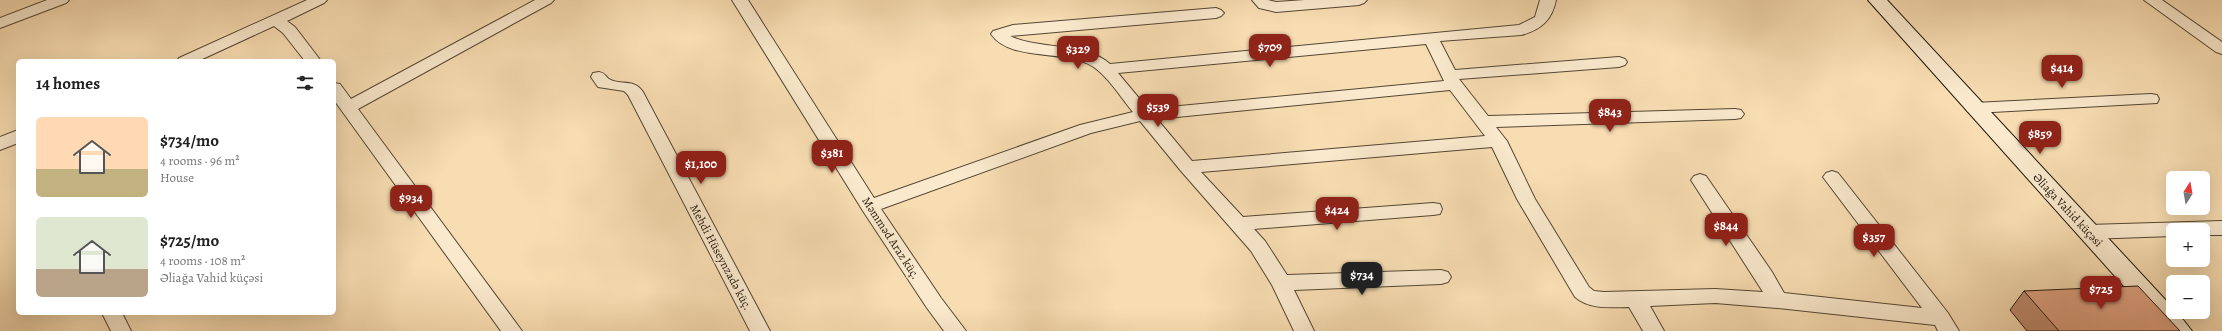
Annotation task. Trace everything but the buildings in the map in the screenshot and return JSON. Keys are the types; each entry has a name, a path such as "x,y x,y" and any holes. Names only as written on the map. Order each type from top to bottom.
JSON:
{"main road":[{"name":"Əliağa Vahid küçəsi","path":"1877,0 2179,331"}],"street":[{"path":"0,22 60,0"},
{"path":"190,59 319,0"},
{"path":"350,107 546,0"},
{"name":"Məmməd Araz küç.","path":"740,0 870,206 934,303 956,331"},
{"path":"1260,0 1264,5 1276,7 1359,0"},
{"path":"1106,69 1522,30 1532,27 1540,22 1545,14 1548,0"},
{"path":"2152,0 2222,49"},
{"path":"1216,13 1013,30 1000,34 1005,39 1026,46 1096,61 1106,69 1187,167 1258,246 1281,283 1304,331"},
{"path":"276,20 289,30 311,59"},
{"path":"2202,36 2222,36"},
{"path":"1431,39 1452,80 1498,141 1526,199 1582,292 1588,297 1604,300 1715,296 1777,300 1945,325"},
{"path":"870,206 1086,129 1144,115 1619,62"},
{"name":"Mehdi Hüseynzadə küç.","path":"599,77 604,83 629,87 635,92 760,331"},
{"path":"336,90 350,107 512,331"},
{"path":"1974,108 2151,99"},
{"path":"1484,122 1735,114"},
{"path":"0,144 16,137"},
{"path":"1187,167 1498,141"},
{"path":"1832,178 1945,325"},
{"path":"1700,180 1765,277 1777,300"},
{"path":"1238,224 1434,208"},
{"path":"2088,232 2222,228"},
{"path":"1281,283 1442,277"},
{"path":"1635,299 1654,331"},
{"path":"113,315 120,331"}]}
